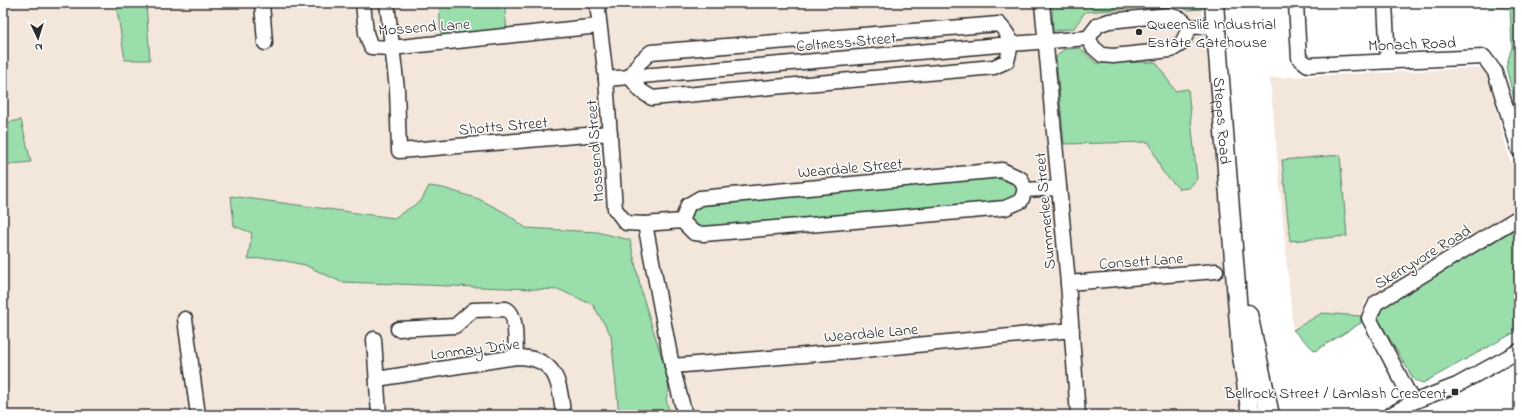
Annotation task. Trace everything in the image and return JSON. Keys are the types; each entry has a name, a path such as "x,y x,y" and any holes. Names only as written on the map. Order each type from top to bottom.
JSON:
{"main road":[{"name":"Stepps Road","path":"1214,3 1241,350 1251,415"},
{"name":"Stepps Road","path":"1233,238 1270,415"}],"street":[{"path":"262,3 265,43"},
{"name":"Mossend Lane","path":"363,3 366,33 371,47 392,48 599,26"},
{"path":"387,3 392,48"},
{"name":"Mossend Street","path":"597,3 606,79 615,209 626,223 645,224"},
{"name":"Summerlee Street","path":"1042,3 1044,41 1068,283 1078,415"},
{"name":"Monach Road","path":"1296,3 1299,58 1308,65 1484,57 1495,72 1519,150"},
{"path":"1385,3 1388,61"},
{"path":"1190,27 1182,43 1171,50 1113,56 1102,54 1093,47 1088,38 1098,25 1109,21 1168,15 1181,19 1190,27 1216,26"},
{"path":"999,24 1009,35 1011,44 1007,61 994,67 652,98 641,91 630,77 639,63 651,52 999,24"},
{"name":"Coltness Street","path":"606,79 1088,38"},
{"name":"Shotts Street","path":"392,48 397,89 399,151 610,132"},
{"name":"Weardale Street","path":"682,221 688,205 700,198 978,172 1002,170 1021,179 1025,190"},
{"path":"684,415 672,366 645,224 682,221 694,233 704,234 1005,208 1021,201 1025,190 1059,188"},
{"name":"Skerryvore Road","path":"1413,402 1368,318 1376,303 1519,218"},
{"name":"Consett Lane","path":"1068,283 1216,271"},
{"path":"398,329 455,326 473,310 506,309 514,317 516,357"},
{"path":"185,319 198,415"},
{"name":"Weardale Lane","path":"672,366 864,350 1072,330"},
{"path":"374,339 379,415"},
{"path":"1392,415 1413,402 1457,385 1519,351"},
{"name":"Lonmay Drive","path":"376,379 516,357 532,359 541,362 556,374 560,386 563,415"}],"shaded area":[{"path":"3,3 1201,3 1209,60 1225,288 1240,415 3,415"},
{"path":"1480,68 1487,73 1510,161 1519,174 1519,212 1481,232 1365,301 1361,316 1322,313 1293,330 1270,78"}],"green space":[{"path":"116,3 146,3 150,60 125,60"},
{"path":"439,3 504,3 507,30 441,36"},
{"path":"1080,3 1201,3 1202,9 1188,10 1179,5 1085,12 1074,28 1053,31 1052,6"},
{"path":"1447,3 1519,3 1519,119 1506,67 1512,47 1510,8 1449,5"},
{"path":"1080,48 1096,63 1156,62 1175,91 1188,89 1197,179 1189,188 1179,189 1162,171 1149,142 1064,144 1056,57 1064,49"},
{"path":"21,120 31,162 3,165 3,123"},
{"path":"1340,155 1347,236 1290,241 1282,160"},
{"path":"992,177 1010,182 1019,187 1020,195 1004,202 702,229 695,227 691,220 694,211 702,206"},
{"path":"429,186 443,188 479,199 506,213 526,228 597,232 630,240 642,294 665,368 669,390 666,399 670,415 619,415 611,335 593,305 560,290 341,282 305,265 270,258 248,259 252,233 234,226 231,196 394,218 421,201"},
{"path":"1519,227 1519,330 1423,383 1414,380 1378,319 1382,307"},
{"path":"1322,313 1361,316 1361,323 1315,351 1293,330"}],"place":[{"name":"Queenslie Industrial Estate Gatehouse","path":"1139,32"},
{"name":"Bellrock Street / Lamlash Crescent","path":"1455,392"}]}
